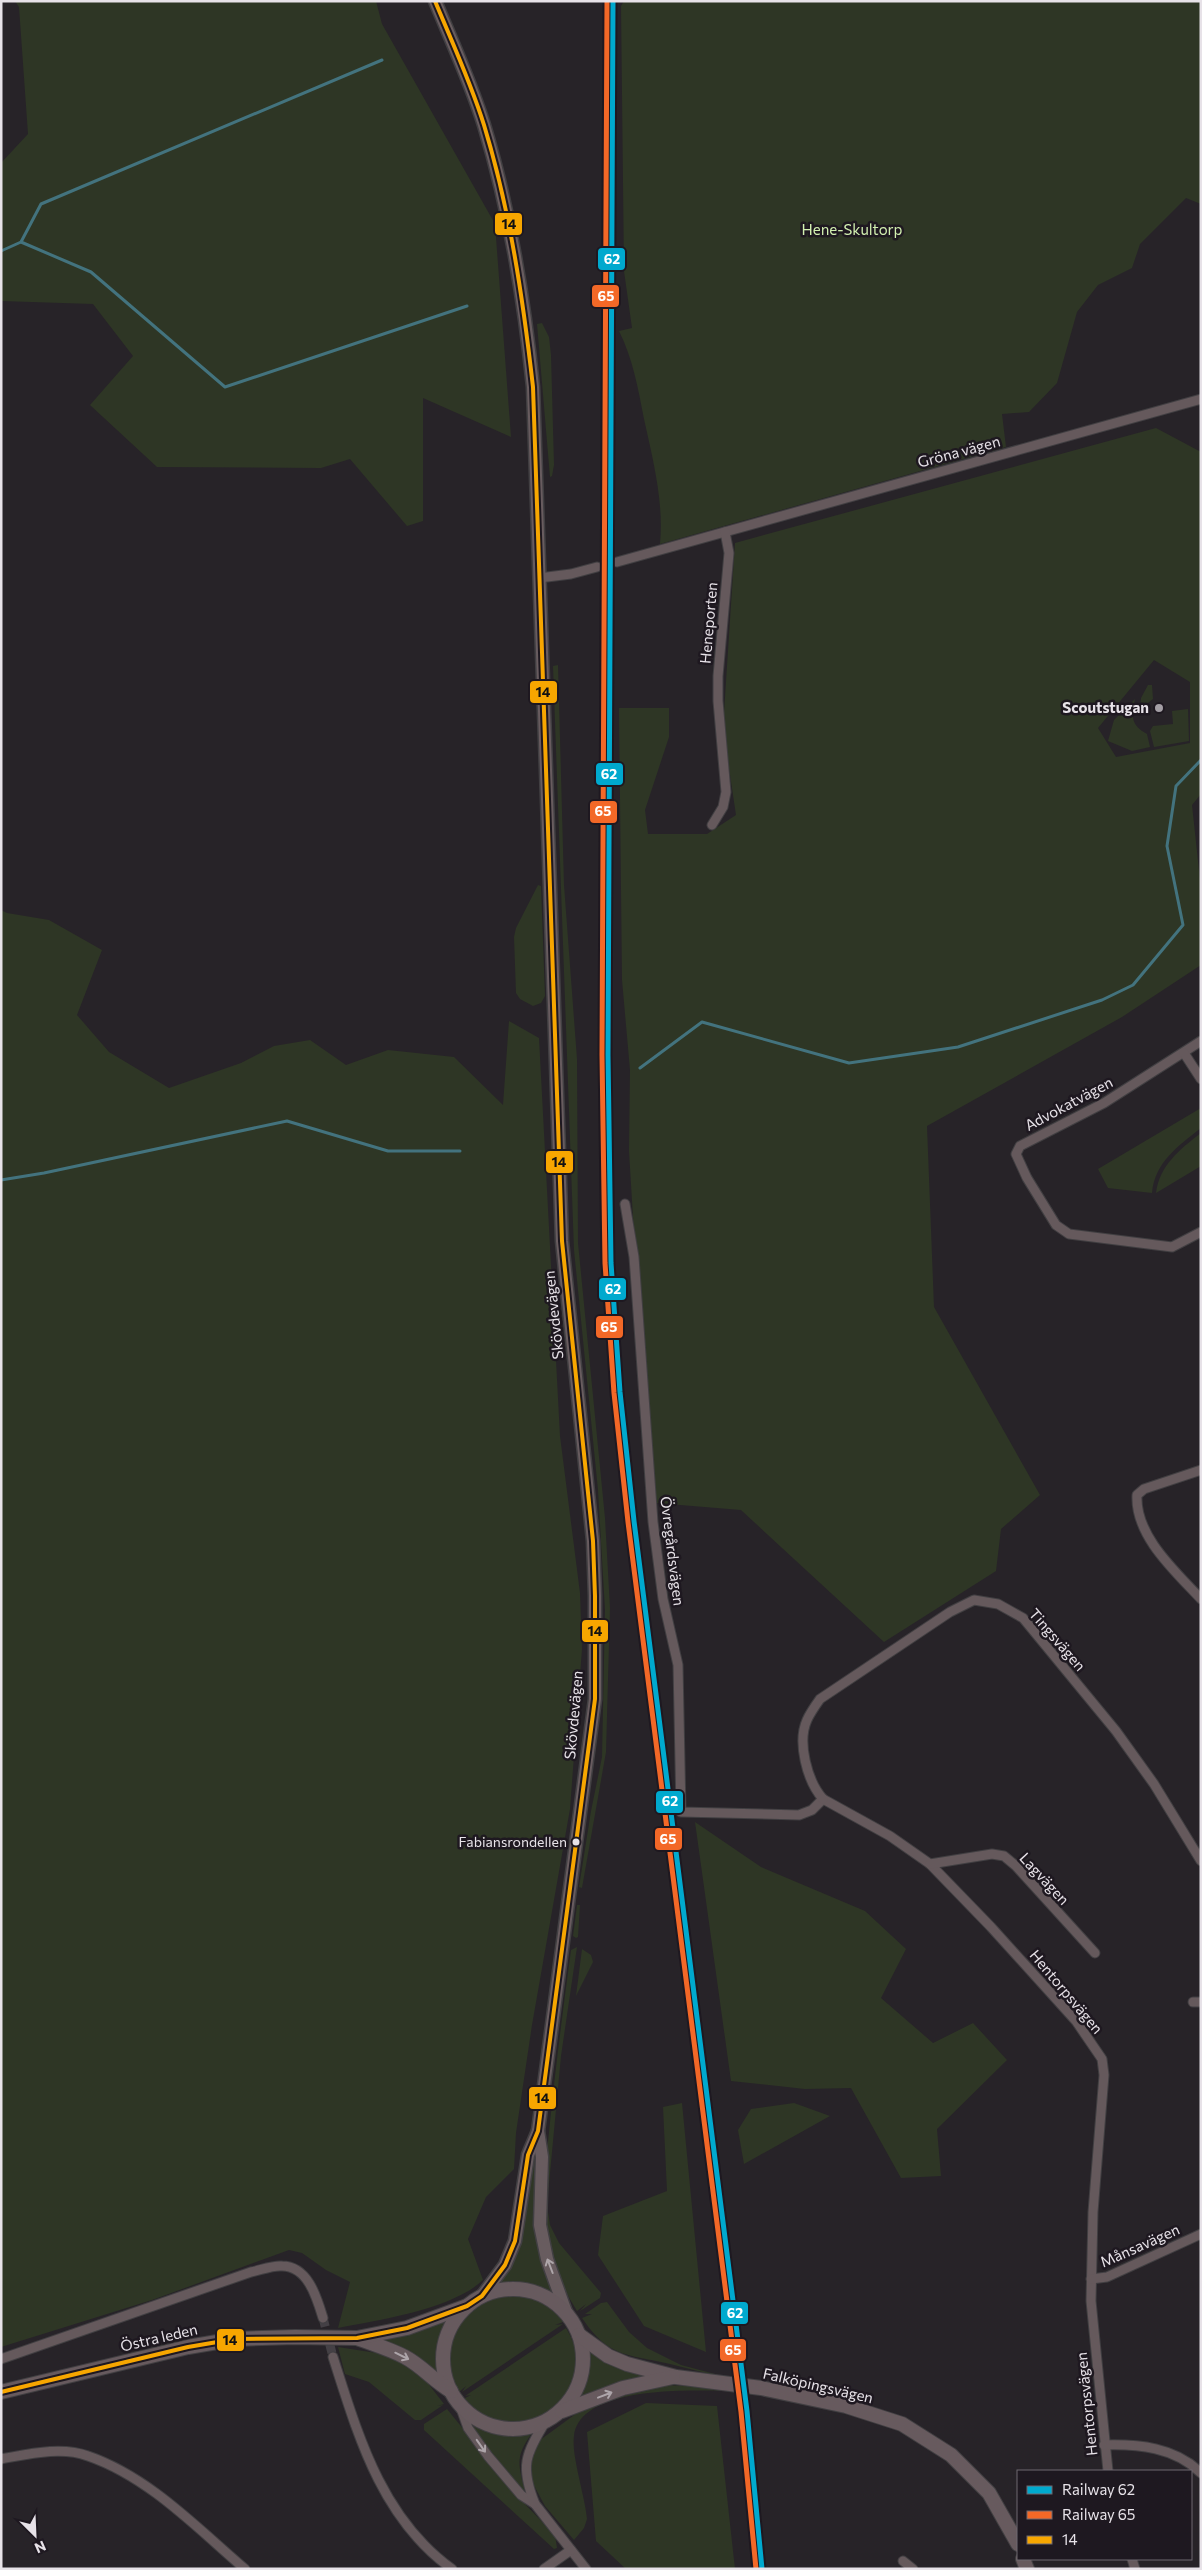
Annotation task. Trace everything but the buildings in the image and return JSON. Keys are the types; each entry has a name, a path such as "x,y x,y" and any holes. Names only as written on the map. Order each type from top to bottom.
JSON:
{"main road":[{"name":"Skövdevägen","path":"435,1 484,125 508,213 524,300 533,387 562,1240 593,1541 595,1699 538,2131"},
{"path":"482,2296 505,2265 515,2242 528,2155 538,2131"},
{"path":"538,2131 542,2157 540,2225 547,2259 566,2312 579,2335 584,2355 581,2376 573,2396 559,2412 546,2421 518,2429 499,2427 481,2421 455,2397 444,2367 445,2342 456,2318 467,2306 482,2296 502,2290 532,2291 550,2299 566,2312"},
{"name":"Östra leden","path":"1,2392 188,2347 235,2340 295,2337 357,2338 406,2328 467,2306"},
{"name":"Falköpingsvägen","path":"579,2335 608,2356 627,2364 676,2377 761,2388 846,2406 902,2424 951,2455 989,2493 1017,2542"},
{"name":"Östra leden","path":"357,2338 405,2357 423,2368 435,2382 455,2397"},
{"name":"Falköpingsvägen","path":"559,2412 623,2388 676,2377"}],"street":[{"name":"Gröna vägen","path":"725,532 1201,399"},
{"path":"617,562 725,532"},
{"name":"Heneporten","path":"712,825 723,807 726,792 718,701 729,553 725,532"},
{"path":"539,578 571,574 596,567"},
{"path":"1201,1041 1184,1053 1201,1079"},
{"name":"Advokatvägen","path":"1184,1053 1104,1103 1020,1146 1016,1154 1027,1178 1056,1225 1069,1234 1172,1247 1201,1232"},
{"name":"Övregårdsvägen","path":"625,1204 634,1257 653,1522 662,1599 678,1665 680,1812 799,1815 812,1810 823,1799"},
{"path":"1201,1470 1144,1489 1137,1495 1136,1504 1153,1544 1201,1599"},
{"name":"Tingsvägen","path":"823,1799 816,1792 803,1750 806,1721 820,1699 950,1612 974,1600 998,1604 1023,1618 1116,1730 1154,1784 1201,1861"},
{"name":"Hentorpsvägen","path":"823,1799 890,1836 930,1864 991,1927 1076,2021 1102,2059 1104,2075 1093,2212 1090,2301 1108,2470"},
{"name":"Lagvägen","path":"930,1864 992,1854 1004,1856 1017,1867 1095,1953"},
{"name":"Månsavägen","path":"1091,2279 1107,2277 1201,2234"},
{"path":"1,2359 252,2272 282,2266 294,2268 305,2277 316,2294 324,2318"},
{"path":"333,2357 364,2452 386,2497 412,2532 439,2560 452,2569"},
{"path":"455,2397 468,2428 488,2456 522,2495 535,2504"},
{"path":"546,2421 527,2454 525,2463 527,2485 535,2504 586,2569"},
{"path":"1104,2445 1131,2444 1160,2449 1180,2458 1201,2473"},
{"path":"1,2459 45,2451 87,2455 138,2479 245,2569"},
{"path":"544,2569 571,2550"},
{"path":"903,2561 913,2569"}],"green space":[{"path":"15,1 376,1 382,24 495,224 511,437 423,398 423,521 407,526 350,459 321,468 157,467 90,405 133,356 93,304 1,301 1,163 28,134 19,7"},
{"name":"Hene-Skultorp","path":"624,1 1201,1 1201,204 1186,198 1140,244 1132,268 1098,285 1077,312 1057,383 1029,412 1002,414 1006,447 660,544 659,497 654,465 634,374 628,352 619,331 632,328 624,271 621,6"},
{"path":"542,323 549,337 551,355 554,465 552,476 550,477 537,324"},
{"path":"1156,428 1201,452 1201,794 1192,805 1201,889 1201,965 1122,1017 927,1126 934,1307 1040,1495 1001,1529 996,1571 884,1642 741,1510 656,1503 629,1151 630,1070 622,980 619,708 669,708 669,737 645,810 648,834 707,834 736,815 723,728 735,543","holes":["1154,660 1190,682 1190,743 1116,757 1098,728"]},
{"path":"558,665 564,885 577,1059 578,1243 605,1518 610,1608 606,1752 582,1888 579,1887 602,1757 605,1610 598,1490 574,1250 553,666"},
{"path":"1148,685 1152,685 1153,699 1140,709 1141,698"},
{"path":"1135,699 1133,716 1135,724 1147,734 1150,747 1132,751 1108,741 1114,720"},
{"path":"1188,709 1189,741 1154,747 1150,731 1153,726 1173,724 1172,711"},
{"path":"538,885 541,886 545,996 541,1003 533,1006 520,999 516,993 514,937 516,928"},
{"path":"1,910 7,913 49,920 102,950 77,1015 109,1052 169,1088 241,1063 274,1046 310,1040 346,1065 388,1050 454,1057 503,1105 509,1021 539,1038 560,1436 580,1593 582,1649 570,1809 532,2025 516,2133 514,2169 486,2197 468,2239 483,2280 470,2290 435,2306 394,2317 338,2328 350,2282 326,2270 302,2253 289,2250 152,2300 1,2347"},
{"path":"1201,1108 1201,1128 1169,1156 1158,1172 1152,1193 1108,1188 1098,1169"},
{"path":"1201,1133 1201,1166 1156,1193 1161,1174 1166,1166 1178,1152"},
{"path":"695,1822 761,1867 865,1911 906,1949 881,1998 933,2043 973,2023 1007,2060 937,2129 941,2176 901,2178 851,2088 805,2089 731,2081"},
{"path":"577,1905 580,1905 578,1937 576,1938 573,1936"},
{"path":"577,1947 561,2056 547,2205 550,2225 559,2243 601,2293 600,2298 580,2311 586,2304 577,2311 552,2260 544,2215 544,2179 565,1995 571,1950"},
{"path":"582,1949 591,1955 593,1962 576,1996"},
{"path":"682,2103 706,2352 644,2326 598,2255 603,2216 667,2191 663,2107"},
{"path":"794,2103 830,2116 744,2164 738,2130 751,2109"},
{"path":"536,2152 534,2222 554,2297 520,2286 496,2287 508,2271 521,2238 531,2170"},
{"path":"504,2295 522,2296 538,2300 551,2309 563,2322 555,2325 563,2324 458,2393 450,2377 447,2362 454,2332 475,2309 489,2300"},
{"path":"607,2302 629,2332 647,2348 681,2365 730,2378 630,2356 610,2347 601,2341 582,2318 592,2314 585,2314 601,2303"},
{"path":"451,2318 439,2350 441,2378 380,2339"},
{"path":"566,2328 577,2355 575,2380 564,2400 546,2415 525,2424 502,2425 480,2417 463,2399 471,2395 465,2396"},
{"path":"338,2347 383,2354 416,2368 444,2404 437,2406 443,2405 421,2420 415,2420 369,2382 345,2374"},
{"path":"587,2348 651,2375 577,2400 585,2382"},
{"path":"661,2385 692,2386 724,2391 638,2394 595,2408 581,2420 574,2436 574,2454 587,2519 584,2528 574,2540 545,2506 530,2478 528,2471 536,2443 581,2410 599,2400"},
{"path":"646,2403 717,2406 735,2569 626,2569 596,2541 587,2432"},
{"path":"447,2409 521,2500 555,2535 557,2548 554,2549 424,2430 424,2424"},
{"path":"475,2425 504,2435 532,2433 520,2456 520,2468 525,2492 503,2468 473,2427"}],"waterway":[{"path":"1,251 21,242 41,204 382,60"},
{"path":"21,242 91,272 225,387 467,306"},
{"path":"640,1068 702,1022 849,1063 958,1047 1102,1000 1133,985 1183,925 1167,846 1176,786 1201,760"},
{"path":"1,1180 44,1173 287,1121 388,1151 460,1151"}],"tunnel":[{"path":"597,567 617,562"},
{"path":"323,2318 333,2357"}],"rail line":[{"name":"65","path":"607,1 602,1055 605,1263 614,1393 628,1522 741,2412 756,2569"},
{"name":"62","path":"613,1 608,1055 611,1263 620,1392 634,1521 747,2411 762,2569"}],"transit line":[{"name":"14","path":"1,2392 188,2347 235,2339 357,2338 407,2328 467,2306 482,2296 505,2265 515,2241 528,2155 538,2131 595,1699 593,1541 562,1241 533,387 514,255 493,157 473,94 435,1"}],"place":[{"name":"Scoutstugan","path":"1159,708"},
{"name":"Fabiansrondellen","path":"576,1842"}]}
